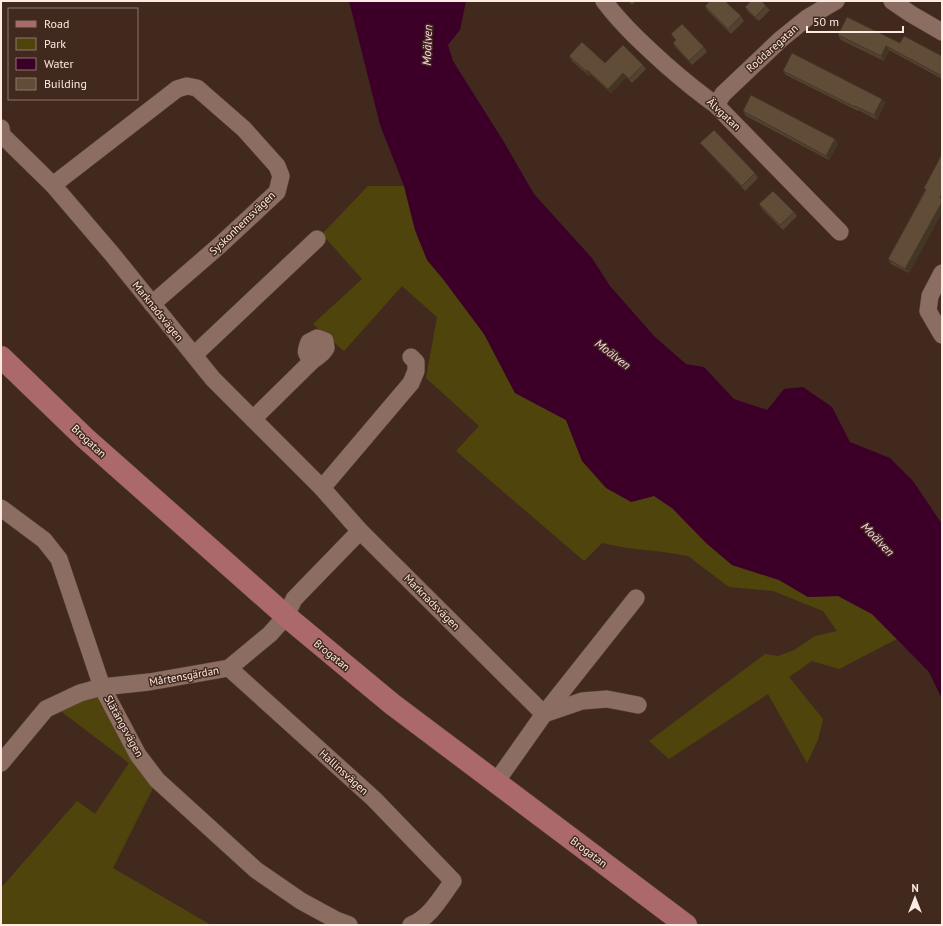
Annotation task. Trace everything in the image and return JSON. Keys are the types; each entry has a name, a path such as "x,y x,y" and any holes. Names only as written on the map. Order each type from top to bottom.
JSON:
{"main road":[{"name":"Brogatan","path":"1,357 85,438 286,616 392,704 686,925"}],"street":[{"name":"Älvgatan","path":"604,1 615,16 651,51 697,92 716,105 840,232"},
{"name":"Roddaregatan","path":"716,105 723,94 781,38 807,18 836,1"},
{"path":"892,1 942,32"},
{"name":"Syskonhemsvägen","path":"53,185 177,89 187,86 197,88 244,129 277,166 281,176 277,192 220,245 152,304"},
{"name":"Marknadsvägen","path":"1,133 53,185 112,254 213,379 322,488 360,530 544,714"},
{"path":"194,355 316,239"},
{"path":"942,273 930,296 928,311 942,335"},
{"path":"322,488 411,383 416,371 416,362 411,357"},
{"path":"253,419 312,361"},
{"name":"Slätängsvägen","path":"1,508 44,540 59,559 102,687 138,754 157,780 256,870 302,901 336,920 349,925"},
{"name":"Mårtensgärdan","path":"1,763 46,710 80,693 102,687 148,682 229,668 270,634 286,616 294,599 360,530"},
{"path":"496,782 544,714 636,598"},
{"name":"Hallinsvägen","path":"229,668 374,799 453,881 429,913 417,923 411,925"},
{"path":"544,714 582,701 607,699 638,705"}],"green space":[{"path":"368,186 404,186 415,230 427,260 484,334 515,393 566,420 582,461 631,502 654,496 672,508 706,542 732,565 779,580 808,597 838,596 872,614 897,639 839,669 812,661 789,677 823,719 818,740 807,763 768,694 669,759 649,741 765,654 778,656 794,650 815,636 837,631 823,611 773,591 729,587 688,556 627,548 602,543 584,561 456,451 479,426 426,378 437,317 402,286 344,351 313,324 362,279 322,234"},
{"path":"102,687 157,780 113,868 211,925 1,925 1,888 77,801 95,814 129,763 54,706"}],"water":[{"name":"Moälven","path":"349,1 466,1 460,30 448,45 453,61 504,142 534,194 592,258 610,286 655,337 686,364 704,367 734,399 767,410 784,389 803,387 832,407 850,442 890,458 913,481 942,524 942,699 929,672 872,614 838,596 808,597 779,580 732,565 706,543 672,508 654,496 631,502 606,488 582,461 566,420 515,393 484,334 427,260 415,230 404,186 380,125"}],"building":[{"path":"710,1 725,1 741,16 728,29 705,6"},
{"path":"751,1 762,1 766,6 755,17 745,7"},
{"path":"847,17 900,43 904,36 942,56 942,76 886,46 881,56 838,35"},
{"path":"682,24 704,47 689,61 673,43 676,40 671,34"},
{"path":"582,42 605,63 623,45 643,65 629,79 623,73 608,89 569,56"},
{"path":"792,53 882,99 874,115 783,71"},
{"path":"751,95 835,139 826,156 743,111"},
{"path":"714,130 755,173 742,186 700,143"},
{"path":"942,154 942,194 940,198 942,199 942,202 905,269 888,259 926,190 924,188"},
{"path":"773,191 794,212 780,225 759,204"}]}
